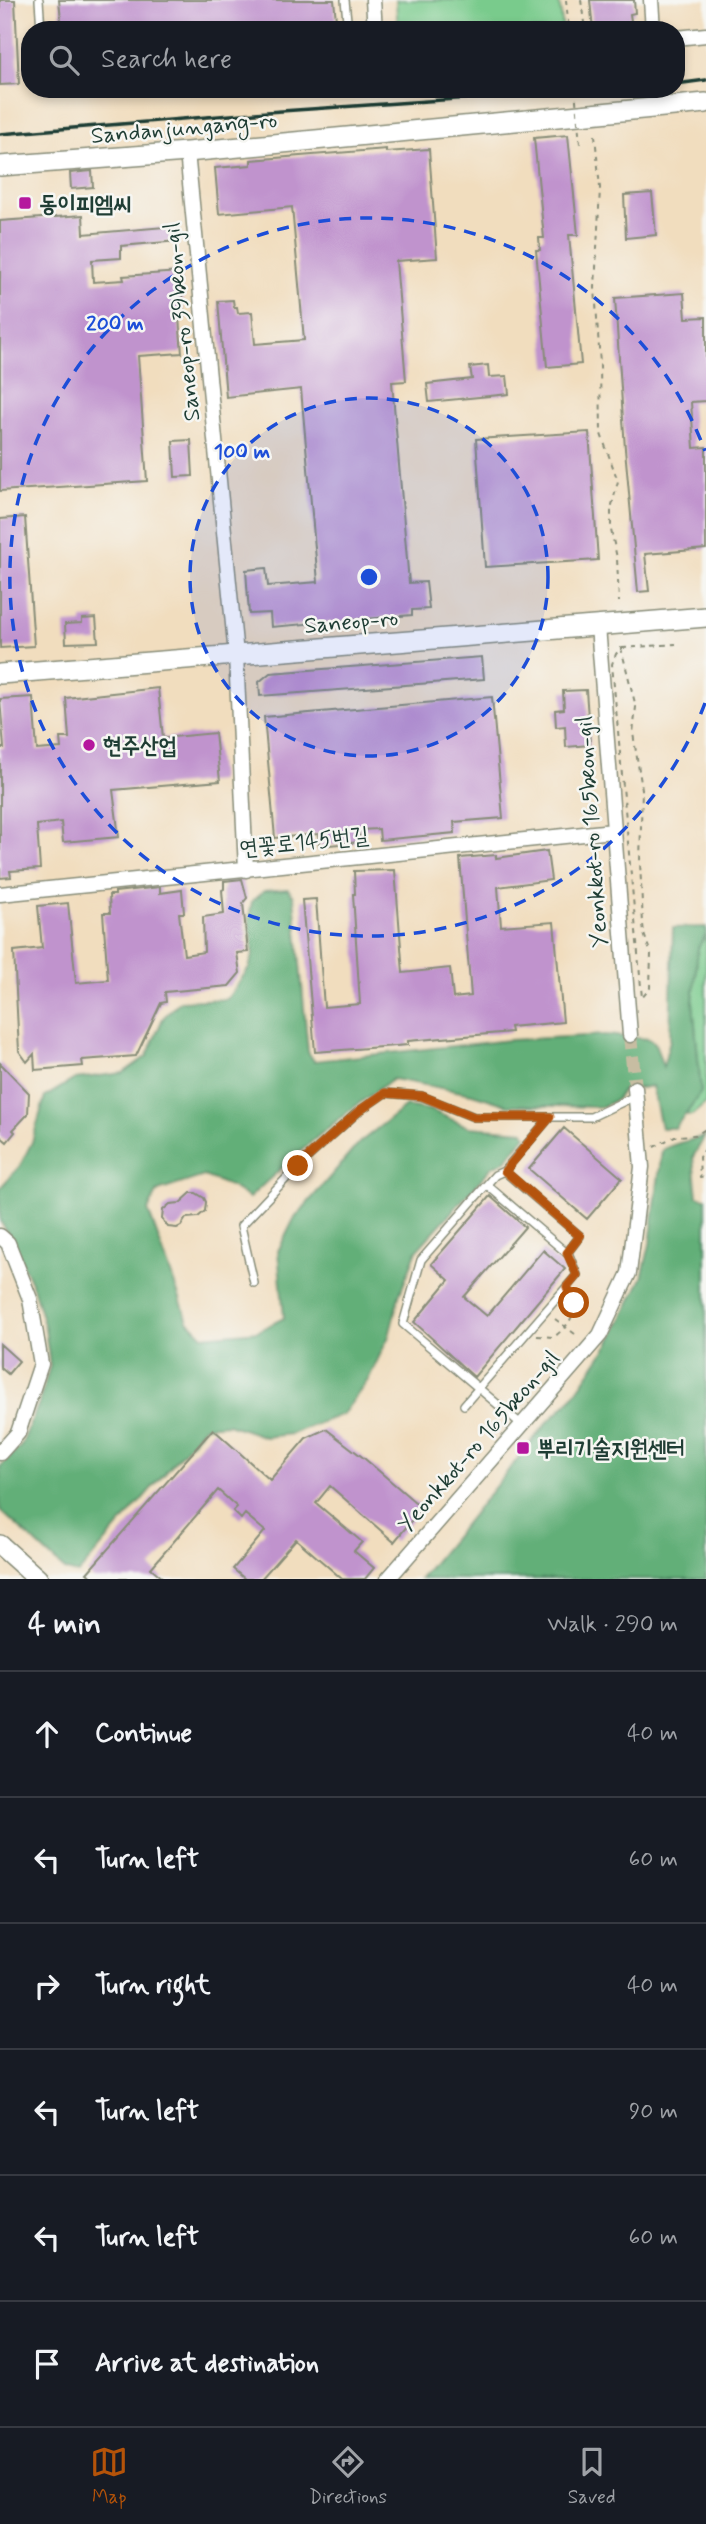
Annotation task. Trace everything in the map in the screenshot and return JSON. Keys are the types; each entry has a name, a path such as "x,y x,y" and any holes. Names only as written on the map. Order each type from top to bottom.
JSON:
{"street":[{"path":"373,0 374,21"},
{"path":"651,0 652,21"},
{"path":"685,37 706,35"},
{"name":"Sandanjungang-ro","path":"0,166 187,152 706,103"},
{"name":"Saneop-ro 39beon-gil","path":"187,152 236,655 246,870"},
{"name":"Saneop-ro","path":"0,674 706,617"},
{"name":"Yeonkkot-ro 165beon-gil","path":"598,626 630,1035"},
{"name":"연꽃로145번길","path":"0,894 614,831"},
{"name":"Yeonkkot-ro 165beon-gil","path":"388,1579 600,1335 629,1273 642,1167 635,1092"},
{"path":"0,1236 8,1243 30,1299 41,1364 19,1433 0,1453"},
{"path":"0,1545 38,1579"}],"lane":[{"path":"39,0 40,21"},
{"path":"345,0 347,21"},
{"path":"254,1283 242,1226 298,1166 359,1111 385,1093 422,1096 474,1117 591,1117 635,1092"},
{"path":"522,1425 403,1324 421,1260 495,1175 505,1171 550,1117"},
{"path":"505,1171 580,1236 567,1253"},
{"path":"464,1405 577,1275 567,1253 487,1185"}],"path":[{"path":"566,0 568,21"},
{"path":"581,0 584,21"},
{"path":"576,98 580,144"},
{"path":"595,135 600,188 595,288 601,434 618,481 611,509 611,530 617,558 619,602"},
{"path":"621,648 676,644"},
{"path":"621,648 636,707 633,733 642,789 640,862 643,924 651,954 650,988 642,998 612,664 621,648"},
{"path":"641,1155 675,1136 696,1135 706,1129"},
{"path":"706,1148 699,1157 700,1178 706,1177"},
{"path":"526,1334 554,1337 565,1329 572,1317 574,1303 567,1287"},
{"path":"546,1311 565,1329 575,1334"}],"green space":[{"path":"396,0 559,0 562,21 397,21"},
{"path":"288,889 294,897 308,1052 314,1061 510,1040 605,1035 649,1039 655,1043 663,1067 670,1040 673,928 706,927 706,934 698,948 693,1002 701,1092 675,1128 661,1128 652,1086 622,1091 616,1100 601,1107 507,1105 472,1094 393,1079 319,1135 249,1198 232,1187 204,1176 158,1191 148,1210 188,1321 203,1336 258,1331 284,1318 278,1251 294,1219 359,1143 406,1106 430,1110 469,1127 524,1131 526,1136 505,1161 492,1167 417,1250 399,1296 389,1336 368,1380 343,1414 291,1434 265,1437 228,1424 205,1426 78,1574 66,1571 0,1510 0,1467 21,1446 39,1403 50,1366 45,1328 33,1287 12,1240 0,1221 0,1188 20,1166 32,1142 45,1097 75,1079 123,1073 147,1056 163,1018 180,1001 227,999 249,968 253,954 249,919 252,901 264,891"},
{"path":"706,934 706,1103 692,1115 686,1115 701,1091 693,1002 698,948"},
{"path":"705,1136 693,1157 697,1196 706,1198 706,1579 420,1579 547,1423 572,1398 609,1344 642,1278 650,1244 662,1150"}],"building":[{"path":"0,0 15,0 19,84 0,85"},
{"path":"59,0 334,0 336,21 61,21"},
{"path":"590,0 634,0 635,13 630,14 631,21 592,21"},
{"path":"568,135 578,235 569,235 581,364 547,367 536,250 540,250 539,238 544,238 534,138"},
{"path":"386,149 386,152 429,149 437,258 396,261 406,381 392,382 409,583 426,582 429,609 412,610 412,615 271,627 270,613 249,614 246,570 266,568 268,586 318,582 301,389 226,397 218,301 233,300 238,313 252,312 255,344 304,340 292,207 219,214 215,168 251,165 251,160"},
{"path":"92,171 93,187 71,189 70,173"},
{"path":"652,193 656,235 626,238 624,195"},
{"path":"83,215 84,234 176,226 178,241 121,246 121,258 92,260 93,282 124,280 123,276 180,272 184,318 179,318 182,353 138,356 147,481 0,491 0,221"},
{"path":"684,293 686,318 706,317 706,401 691,402 694,448 706,447 706,549 645,554 649,591 638,592 615,298"},
{"path":"488,365 489,377 507,376 509,394 429,402 427,384 472,379 470,367"},
{"path":"589,432 598,560 485,567 476,439"},
{"path":"191,440 193,476 175,477 173,441"},
{"path":"25,517 34,646 0,648 0,519"},
{"path":"96,618 98,642 66,643 65,624 82,623 82,619"},
{"path":"482,657 484,679 260,696 259,682 270,673"},
{"path":"158,688 163,738 215,733 220,781 113,790 119,837 63,842 61,822 37,825 40,869 10,871 11,877 0,878 0,748 4,748 0,699 33,697 37,750 61,748 60,738 69,738 66,698"},
{"path":"586,690 590,745 566,747 565,726 556,727 555,710 564,709 563,691"},
{"path":"492,697 503,818 454,822 455,833 380,840 379,829 359,830 360,842 319,846 318,834 275,838 264,717"},
{"path":"547,851 551,880 498,887 501,926 554,922 563,1022 510,1027 511,1032 408,1041 408,1045 315,1052 302,900 316,899 324,1007 360,1004 354,871 395,870 403,973 450,968 453,998 471,996 460,858 496,855 496,858"},
{"path":"242,879 247,898 243,903 248,952 237,953 240,973 229,986 165,992 166,1002 161,1003 136,1056 82,1060 83,1066 35,1070 34,1054 27,1062 19,1051 14,951 42,948 38,906 68,903 76,983 108,980 103,913 110,913 109,895 160,887 160,893 182,890 184,913 179,913 184,955 204,952 203,917 224,914 224,881"},
{"path":"0,1063 29,1093 28,1114 13,1130 15,1132 7,1142 0,1136"},
{"path":"564,1128 622,1178 587,1219 529,1169"},
{"path":"191,1193 204,1198 205,1211 198,1217 186,1218 177,1228 168,1227 162,1219 163,1210 170,1204 180,1203"},
{"path":"490,1196 525,1227 464,1297 487,1316 543,1250 565,1269 474,1377 414,1322 449,1280 431,1264"},
{"path":"0,1344 19,1361 8,1374 0,1367"},
{"path":"213,1429 270,1480 306,1438 326,1429 422,1508 394,1542 330,1486 316,1503 362,1542 354,1551 374,1568 365,1579 342,1579 296,1539 261,1579 245,1579 233,1569 265,1531 245,1514 241,1519 233,1511 237,1507 218,1490 151,1568 164,1579 94,1579 87,1573"}],"tunnel":[{"path":"630,1035 635,1088"}],"railway":[{"path":"685,83 706,80"},
{"path":"0,134 470,98"}],"place":[{"name":"동이피엠씨","path":"25,203"},
{"name":"현주산업","path":"89,745"},
{"name":"뿌리기술지원센터","path":"523,1448"}],"route":[{"path":"298,1166 359,1111 385,1093 422,1096 474,1117 550,1117 505,1171 580,1236 567,1253 577,1275 567,1287 574,1303"}]}
